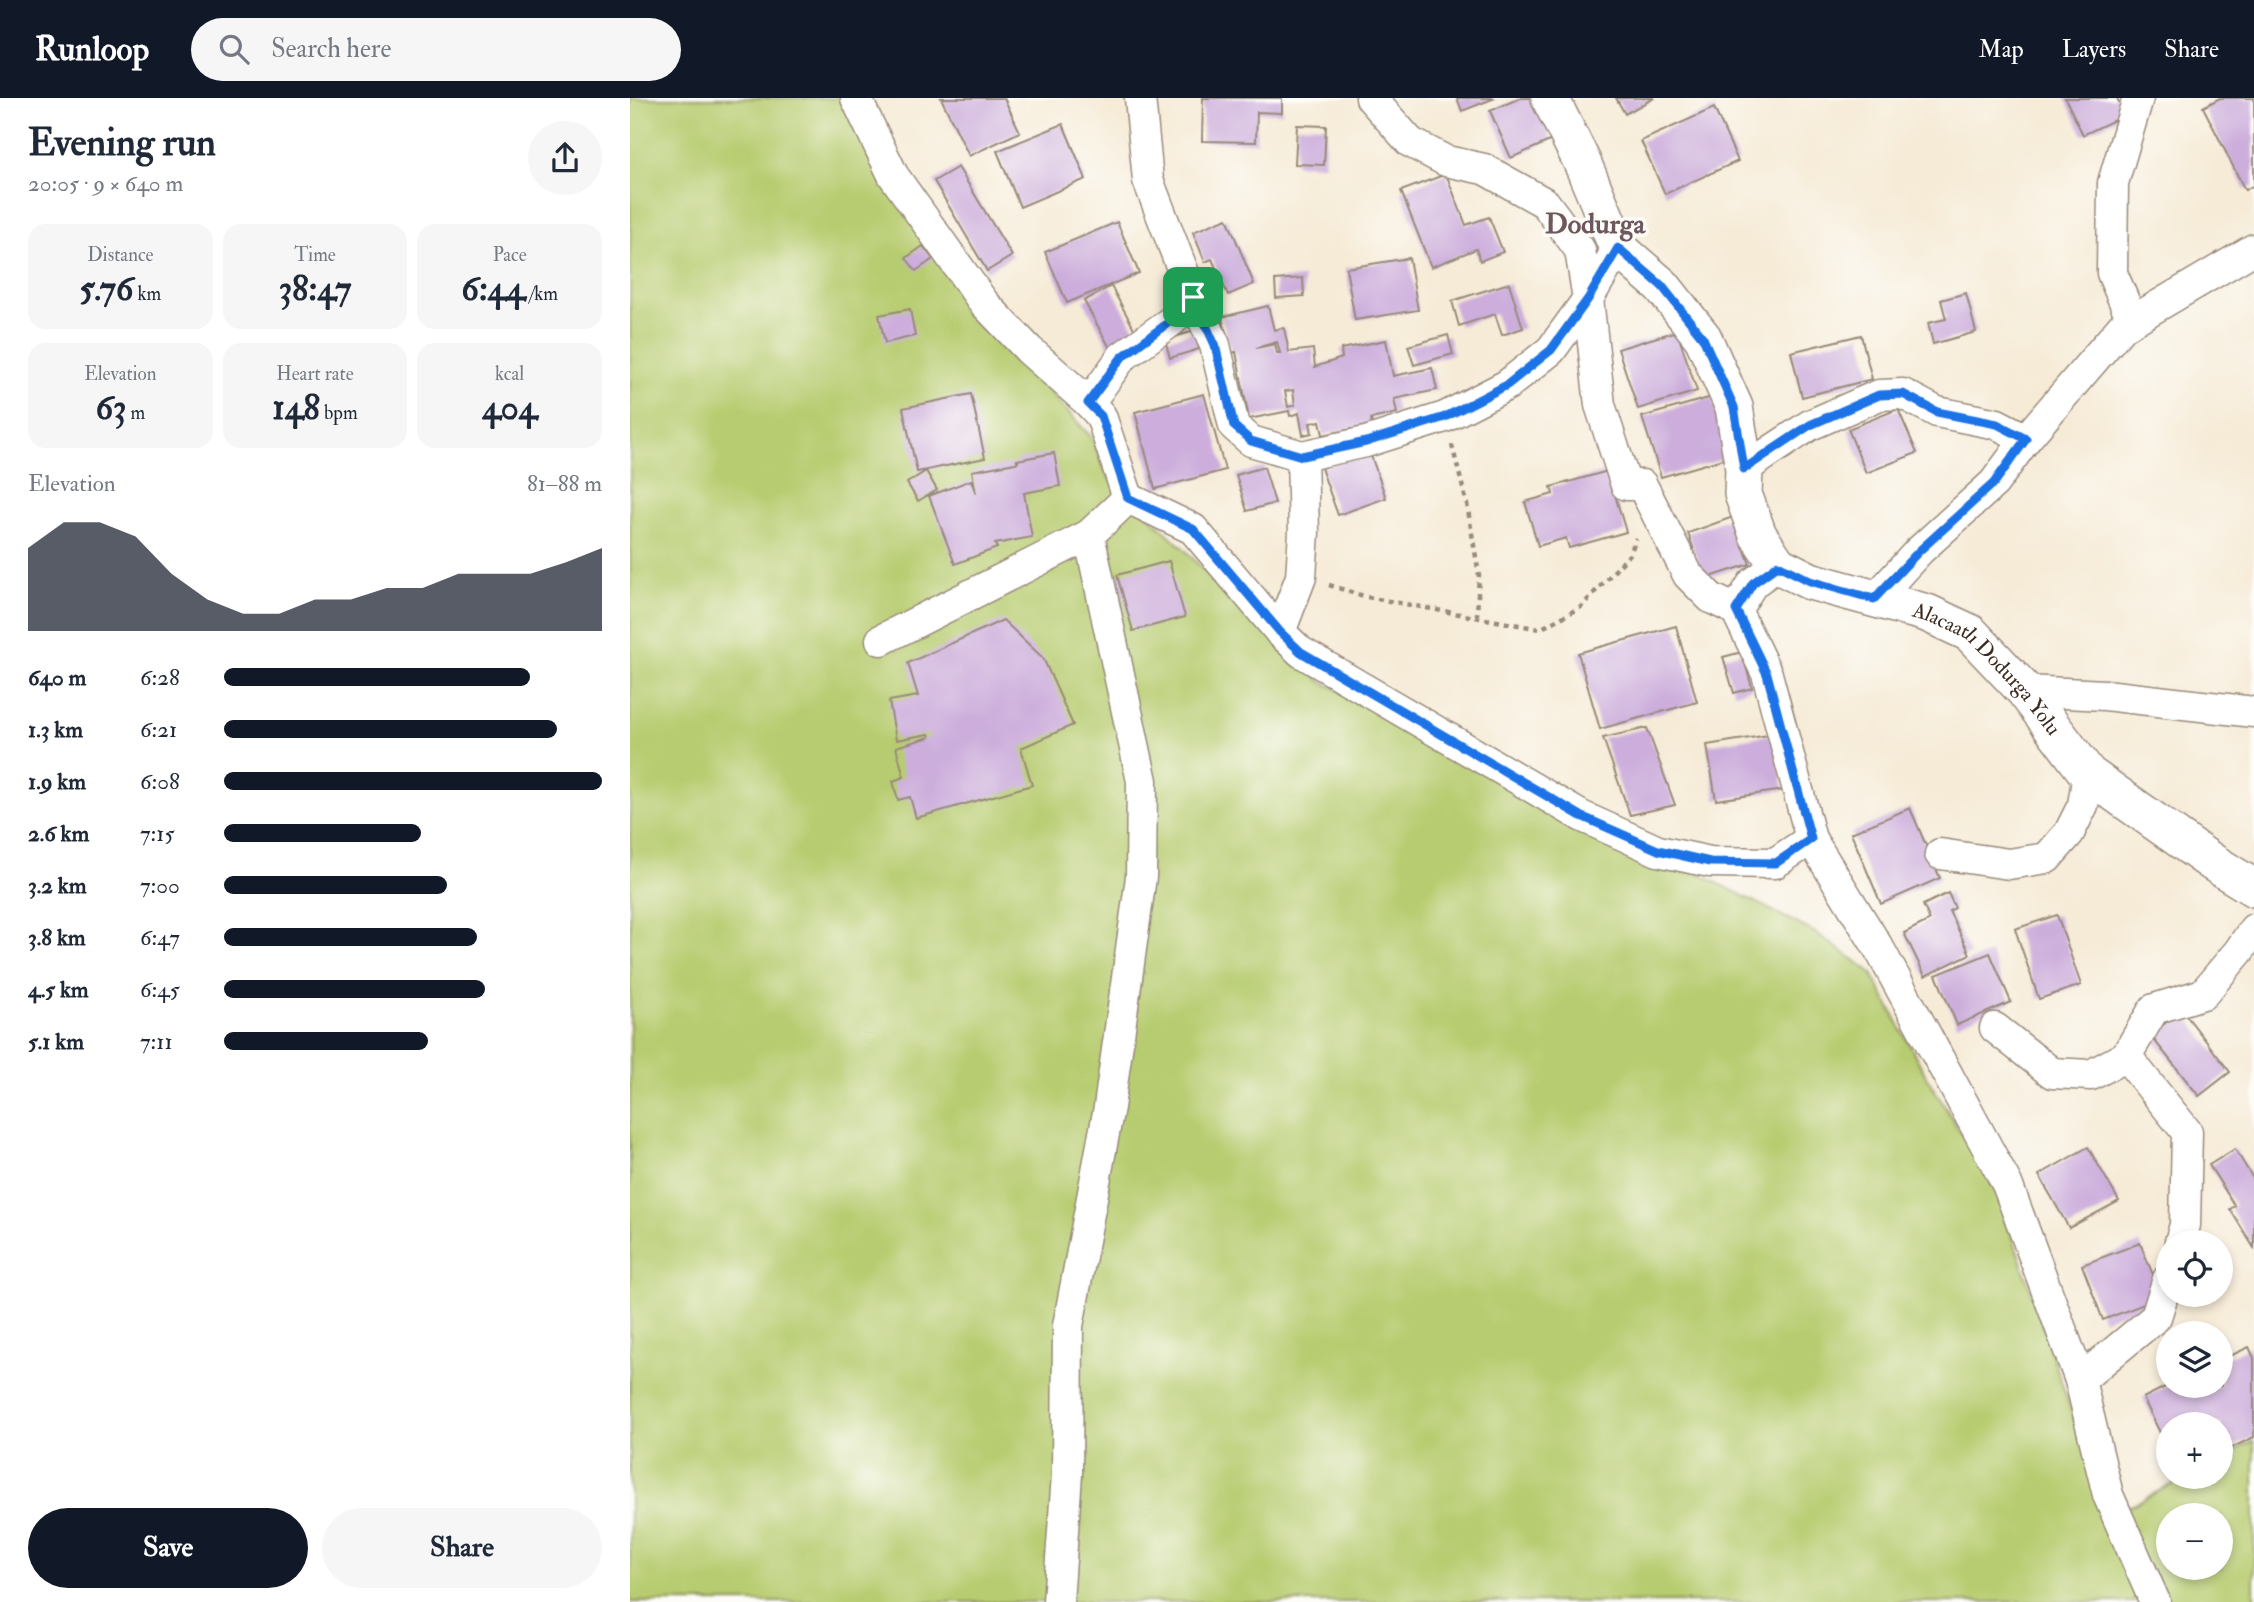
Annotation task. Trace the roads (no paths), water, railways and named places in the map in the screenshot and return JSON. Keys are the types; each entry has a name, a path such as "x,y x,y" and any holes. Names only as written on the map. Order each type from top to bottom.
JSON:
{"street":[{"path":"856,98 893,175 984,303 1029,350 1101,416 1128,498 1193,529 1280,632 1301,652 1581,816 1658,850 1710,862 1776,863 1811,839"},
{"path":"1140,98 1148,180 1193,297 1215,345 1234,426 1251,441 1302,456 1366,442 1445,417 1507,385 1551,350 1588,299 1618,248"},
{"path":"1371,98 1410,142 1446,161 1484,169 1545,203 1580,250 1600,405 1626,485 1642,485 1688,575 1710,598 1736,610 1767,674 1811,839 1881,952 2007,1184 2080,1380 2108,1494 2155,1602"},
{"name":"Alacaatlı Dodurga Yolu","path":"1550,98 1582,162 1618,248 1662,286 1703,338 1734,407 1744,469 1743,494 1758,535 1778,565 1810,581 1927,613 1970,633 2025,691 2088,774 2212,862 2254,888"},
{"path":"2132,320 2112,273 2113,183 2138,98"},
{"path":"1874,599 1919,551 1994,483 2026,439 2122,327 2254,249"},
{"path":"1088,403 1122,357 1172,320 1193,297"},
{"path":"1744,469 1810,425 1879,395 1903,394 1937,412 1997,424 2026,439"},
{"path":"1280,632 1301,577 1304,531 1302,456"},
{"path":"881,640 1089,535 1128,498"},
{"path":"1058,1602 1067,1474 1068,1326 1109,1107 1141,877 1142,781 1089,535"},
{"path":"1736,610 1753,583 1778,565"},
{"path":"2025,691 2105,695 2254,712"},
{"path":"1940,853 2009,864 2047,858 2069,834 2083,805 2088,774"},
{"path":"1995,1028 2052,1073 2091,1075 2126,1056 2154,1009 2203,994 2254,929"},
{"path":"2126,1056 2187,1132 2184,1230"},
{"path":"2080,1380 2157,1317 2160,1307"}],"district":[{"name":"Dodurga","path":"1595,223"}]}
